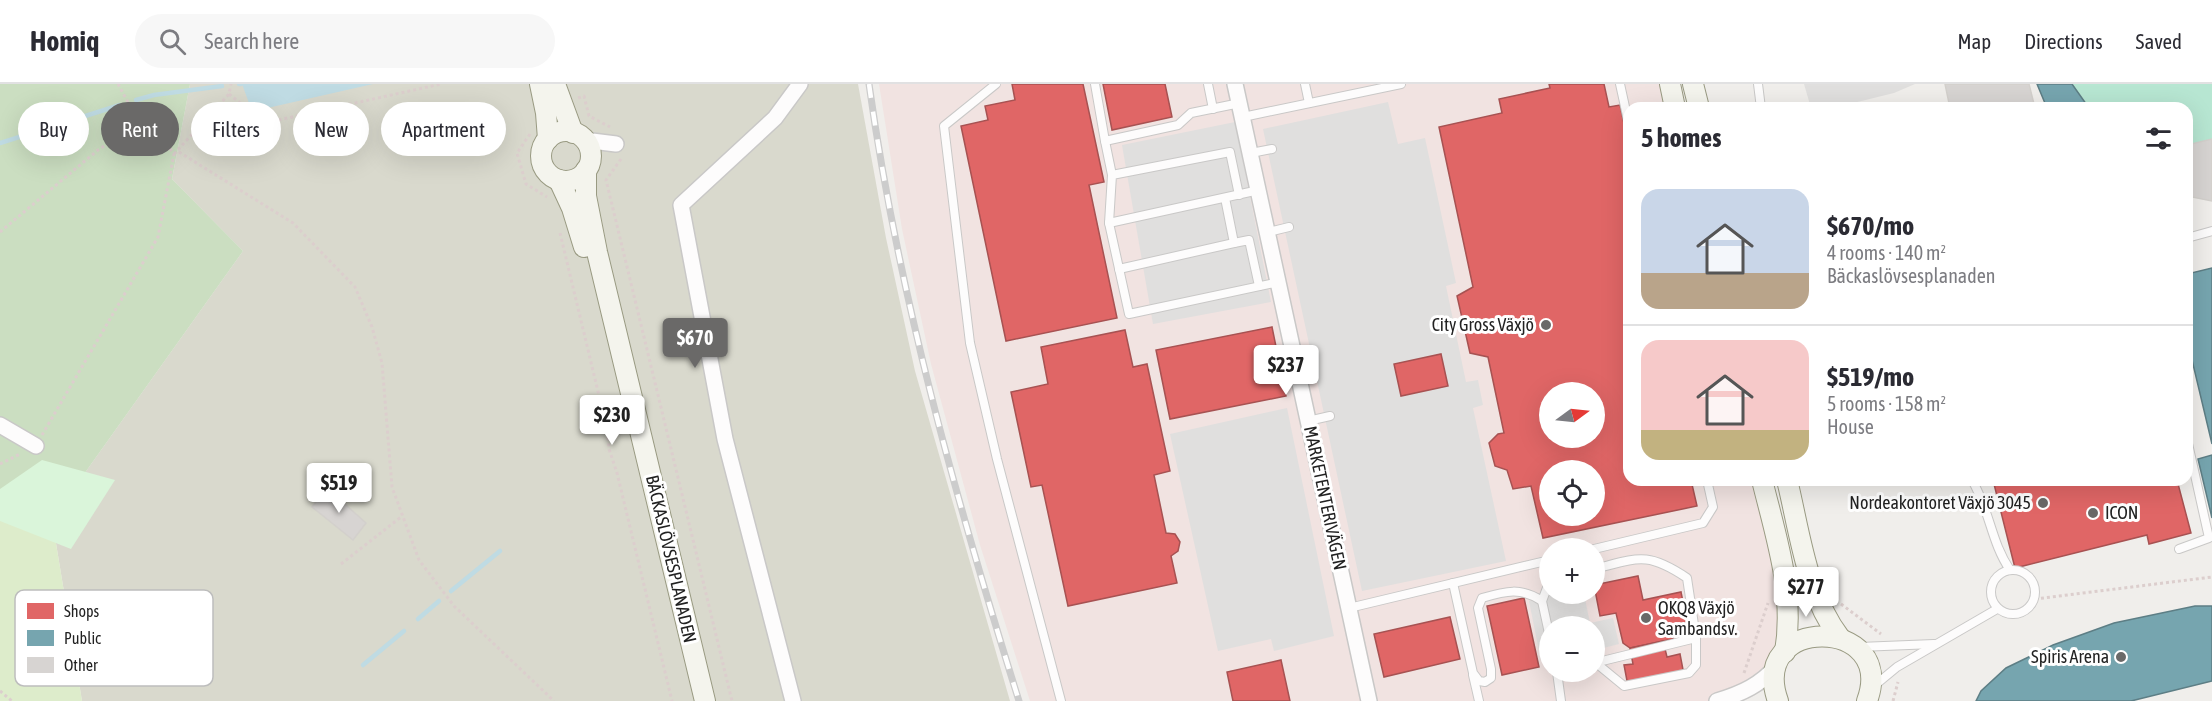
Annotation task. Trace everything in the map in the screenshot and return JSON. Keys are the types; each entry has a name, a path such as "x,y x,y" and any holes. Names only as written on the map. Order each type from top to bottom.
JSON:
{"street":[{"path":"540,84 546,112 541,133 543,165 550,176 559,180 572,180 586,170 591,155 579,136 555,84"},
{"path":"793,701 725,439 681,205 775,118 800,84"},
{"name":"MARKETENTERIVÄGEN","path":"1235,84 1369,701"},
{"path":"1670,84 1674,102"},
{"path":"1693,84 1698,102"},
{"path":"541,133 560,132 616,144"},
{"name":"BÄCKASLÖVSESPLANADEN","path":"586,170 586,196 597,252 705,701"},
{"name":"BÄCKASLÖVSESPLANADEN","path":"559,180 572,208 586,254 692,701"},
{"path":"0,425 36,446"},
{"path":"1763,486 1787,586 1790,615 1774,685 1778,701"},
{"path":"1788,486 1815,594 1827,622 1868,668 1868,696"},
{"path":"1717,701 1744,692 1762,682 1799,640 1825,634 1847,642"}],"lane":[{"path":"996,84 944,126 970,343 997,459 1061,701"},
{"path":"1095,84 1112,176 1109,223 1129,314 1279,282"},
{"path":"1208,84 1213,109"},
{"path":"1305,84 1309,103"},
{"path":"1105,141 1178,125 1191,113 1213,109 1241,110 1309,103 1401,84"},
{"path":"1620,84 1624,102"},
{"path":"1758,84 1760,102"},
{"path":"1251,153 1272,149"},
{"path":"1112,176 1230,152 1239,195"},
{"path":"1109,223 1259,190"},
{"path":"1225,198 1234,243"},
{"path":"1268,231 1289,227"},
{"path":"2193,236 2212,231"},
{"path":"1119,269 1249,240 1259,286"},
{"path":"1308,421 1330,416"},
{"path":"2179,549 2209,538 2193,466"},
{"path":"1605,546 1703,523 1713,507 1708,486"},
{"path":"1975,486 1990,520 2000,555 2010,570"},
{"path":"1605,566 1642,557 1670,566 1687,578 1696,638 1696,665 1689,673 1624,686 1605,671"},
{"path":"1349,608 1539,563"},
{"path":"2010,570 2024,573 2031,579 2036,591 2035,599 2026,611 2019,614 2004,613 1997,609 1990,596 1993,582 2003,572 2010,570"},
{"path":"1453,583 1479,701"},
{"path":"1473,673 1479,681 1485,682 1491,678 1478,608 1482,598 1515,590 1529,592 1539,599"},
{"path":"1868,696 1896,667 1997,609"},
{"path":"1605,661 1696,638"},
{"path":"1847,642 1935,644"},
{"path":"1559,682 1561,701"}],"path":[{"path":"118,84 127,102"},
{"path":"231,84 229,94 179,152 293,223 355,287 372,327 382,363 392,487 401,517 419,560 454,606 554,701"},
{"path":"229,94 265,123 441,84"},
{"path":"584,96 589,116 611,128 621,159 606,180 608,190 732,701"},
{"path":"541,133 517,153 526,184 552,201"},
{"path":"0,232 101,148"},
{"path":"36,446 158,237 174,156"},
{"path":"557,223 607,429 609,449 620,484 672,701"},
{"path":"341,564 401,517"},
{"path":"2035,599 2212,577"},
{"path":"1742,681 1762,627 1769,595"},
{"path":"1838,601 1882,634"},
{"path":"1893,701 1898,682"},
{"path":"0,692 12,701"}],"shaded area":[{"path":"190,84 858,84 886,238 915,371 1010,701 82,701 80,686 213,686 213,590 64,590 52,519 243,251 172,179 176,156 179,156 179,142"},
{"path":"879,84 1670,84 1674,102 1623,102 1623,486 1763,486 1787,586 1778,665 1717,701 1030,701 980,545 931,364 902,229"},
{"path":"1804,84 1915,84 1894,93 1857,102 1809,102"},
{"path":"1388,102 1398,144 1425,138 1456,283 1446,286 1466,382 1478,380 1483,405 1473,408 1506,561 1362,591 1263,129"},
{"path":"1235,122 1271,302 1153,324 1122,145"},
{"path":"1287,408 1334,636 1274,651 1271,639 1218,651 1170,434"},
{"path":"1539,598 1539,604 1586,604 1589,616 1539,616 1539,651 1529,601"},
{"path":"1613,618 1619,644 1605,648 1605,620"}],"green space":[{"path":"0,84 190,84 179,142 179,102 101,102 101,156 176,156 172,179 243,251 52,519 0,505"},
{"path":"2037,84 2212,84 2212,201 2193,197 2193,102 2044,102"},
{"path":"42,460 115,480 71,549 0,521 0,489"},
{"path":"0,505 52,519 64,590 15,590 15,686 80,686 82,701 0,701"}],"water":[{"path":"242,84 373,84 281,105 281,102 249,102"}],"building: Shops":[{"path":"1012,84 1083,84 1104,182 1089,185 1117,318 1006,341 961,126 988,120 985,106 1015,100"},
{"path":"1103,84 1165,84 1172,117 1112,130"},
{"name":"City Gross Växjö","path":"1549,84 1604,84 1609,107 1620,105 1623,119 1623,486 1692,486 1697,506 1605,525 1605,460 1539,460 1539,521 1531,486 1513,489 1507,470 1495,466 1489,443 1498,434 1504,433 1488,357 1470,353 1457,296 1473,287 1439,127 1502,113 1499,99 1550,88"},
{"path":"1272,327 1286,396 1170,419 1156,350"},
{"path":"1125,330 1133,367 1147,364 1170,471 1154,475 1166,533 1175,534 1180,542 1178,551 1171,556 1177,583 1068,606 1042,485 1031,487 1011,392 1048,384 1041,347"},
{"path":"1441,354 1448,386 1401,396 1394,364"},
{"name":"ICON","path":"1994,486 2179,486 2191,533 2149,544 2147,535 2015,568"},
{"name":"City Gross Växjö","path":"1540,526 1601,526 1543,538"},
{"path":"1638,576 1643,600 1681,592 1687,622 1671,625 1673,639 1630,648 1623,643 1616,613 1600,616 1598,604 1605,604 1605,583"},
{"path":"1524,598 1539,667 1502,675 1487,606"},
{"path":"1450,617 1460,659 1384,677 1374,634"},
{"path":"1663,641 1667,657 1680,654 1684,675 1628,686 1624,665 1633,664 1630,648"},
{"path":"1281,660 1290,701 1233,701 1227,672"}],"building: Public":[{"path":"2037,84 2072,84 2085,102 2044,102"},
{"path":"2212,268 2212,444 2193,364 2193,273"},
{"path":"2212,455 2212,518 2198,459"},
{"name":"Spiris Arena","path":"2195,606 2212,606 2212,681 2131,701 1976,701 1981,691 2006,668 2053,645 2114,623"}],"building: Other":[{"path":"1945,84 2029,84 2034,102 1949,102"},
{"path":"2212,139 2212,201 2193,197 2193,144"},
{"path":"327,488 366,523 353,540 312,507"}],"waterway":[{"path":"136,100 154,95 222,86"},
{"path":"0,143 101,111"},
{"path":"451,591 500,551"},
{"path":"418,619 439,601"},
{"path":"363,665 404,631"}],"railway":[{"path":"869,84 896,240 931,396 973,549 1019,701"}],"place":[{"name":"City Gross Växjö","path":"1546,325"},
{"name":"Nordeakontoret Växjö 3045","path":"2043,503"},
{"name":"ICON","path":"2093,513"},
{"name":"OKQ8 Växjö Sambandsv.","path":"1646,618"},
{"name":"Spiris Arena","path":"2121,657"}]}
